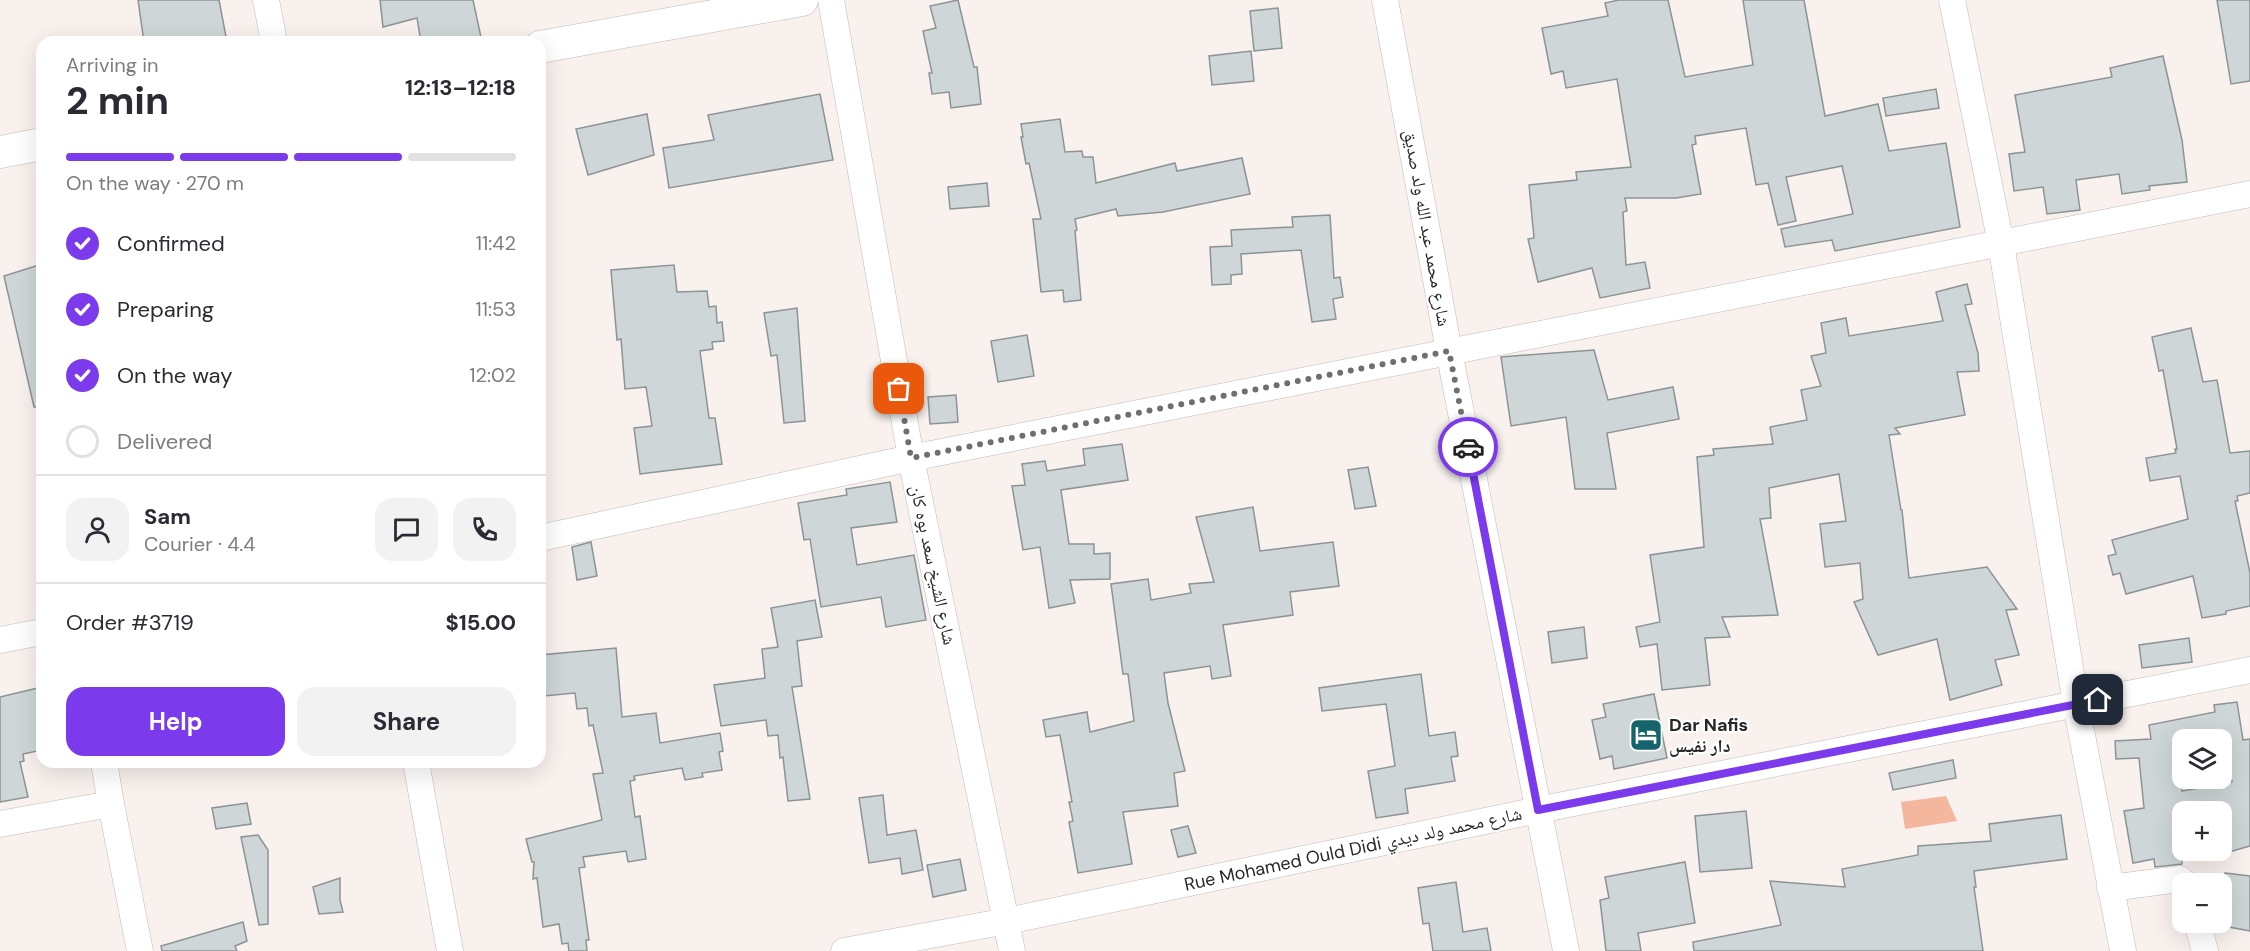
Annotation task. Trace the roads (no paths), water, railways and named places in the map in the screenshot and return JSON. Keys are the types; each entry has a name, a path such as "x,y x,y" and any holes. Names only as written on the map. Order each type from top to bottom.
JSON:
{"street":[{"path":"266,0 273,36"},
{"path":"546,46 802,0"},
{"name":"شارع الشيخ سعد بوه كان","path":"831,0 911,458 1012,951"},
{"name":"شارع محمد عبد الله ولد صديق","path":"1386,0 1449,351 1566,951"},
{"path":"1952,0 2001,243 2076,704 2123,951"},
{"path":"0,152 36,145"},
{"path":"546,537 911,458 2250,194"},
{"path":"0,640 36,633"},
{"name":"Rue Mohamed Ould Didi شارع محمد ولد ديدي","path":"844,951 1007,921 1538,810 2250,670"},
{"path":"105,768 140,951"},
{"path":"417,768 450,951"},
{"path":"0,824 111,804"},
{"path":"2110,888 2172,880"},
{"path":"2200,933 2205,951"}],"place":[{"name":"Dar Nafis دار نفيس","path":"1646,735"}]}
